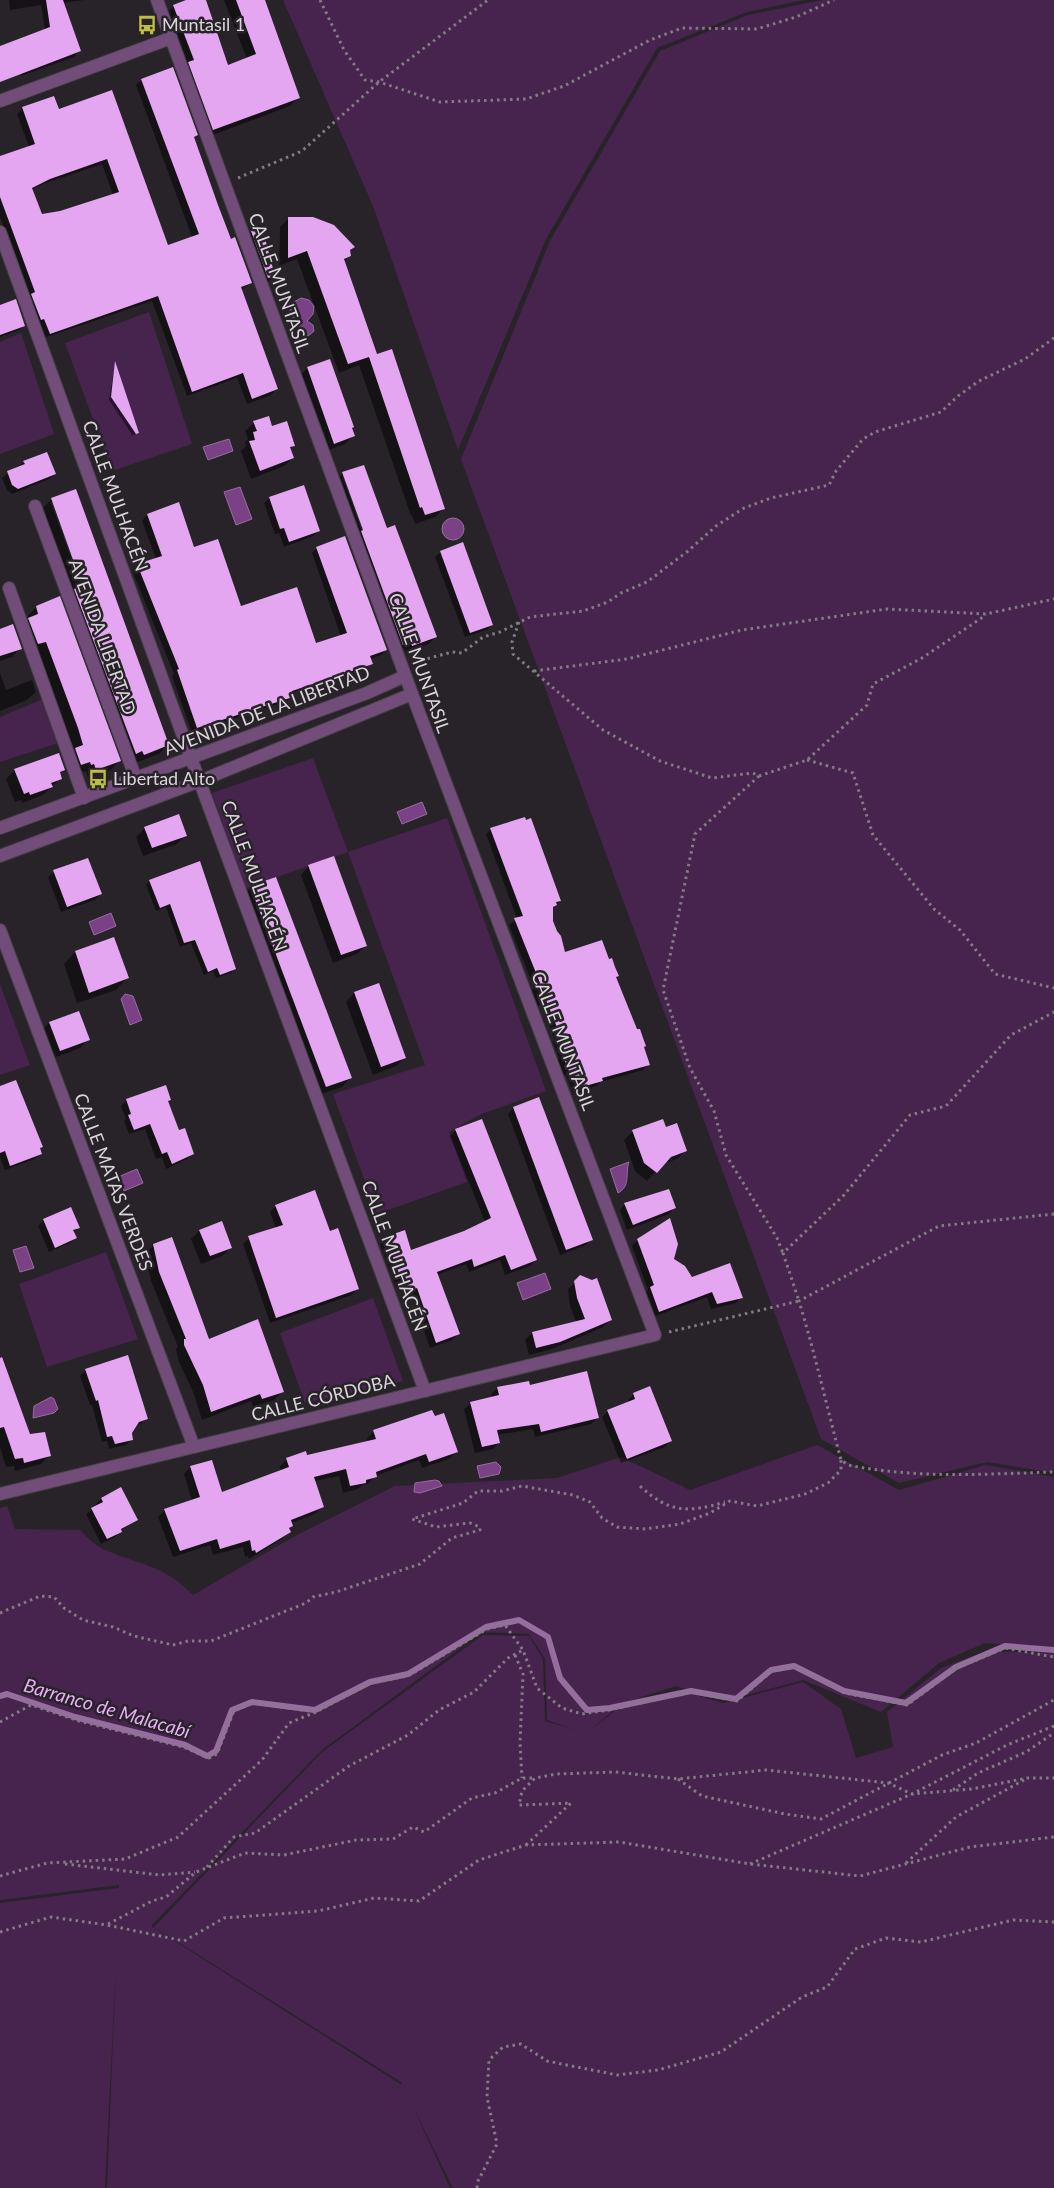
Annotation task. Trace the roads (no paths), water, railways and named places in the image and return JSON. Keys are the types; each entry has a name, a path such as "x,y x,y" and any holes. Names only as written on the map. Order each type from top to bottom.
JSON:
{"street":[{"name":"CALLE MUNTASIL","path":"157,0 403,671 655,1335"},
{"path":"0,101 171,38"},
{"name":"CALLE MULHACÉN","path":"0,232 191,758 425,1391"},
{"name":"AVENIDA LIBERTAD","path":"35,506 136,779"},
{"path":"10,588 84,798"},
{"name":"AVENIDA DE LA LIBERTAD","path":"0,828 367,693 403,671"},
{"name":"AVENIDA DE LA LIBERTAD","path":"0,856 200,781 412,694"},
{"name":"CALLE MATAS VERDES","path":"0,930 194,1447"},
{"name":"CALLE CÓRDOBA","path":"0,1494 655,1335"}],"waterway":[{"name":"Barranco de Malacabí","path":"0,1696 7,1694 75,1717 185,1745 207,1756 216,1751 232,1710 252,1702 315,1710 370,1682 408,1674 486,1627 519,1620 548,1637 560,1678 587,1710 610,1708 691,1691 736,1699 771,1670 794,1666 844,1691 906,1703 956,1667 1005,1646 1054,1650"}],"place":[{"name":"Muntasil 1","path":"147,25"},
{"name":"Libertad Alto","path":"98,779"}]}
